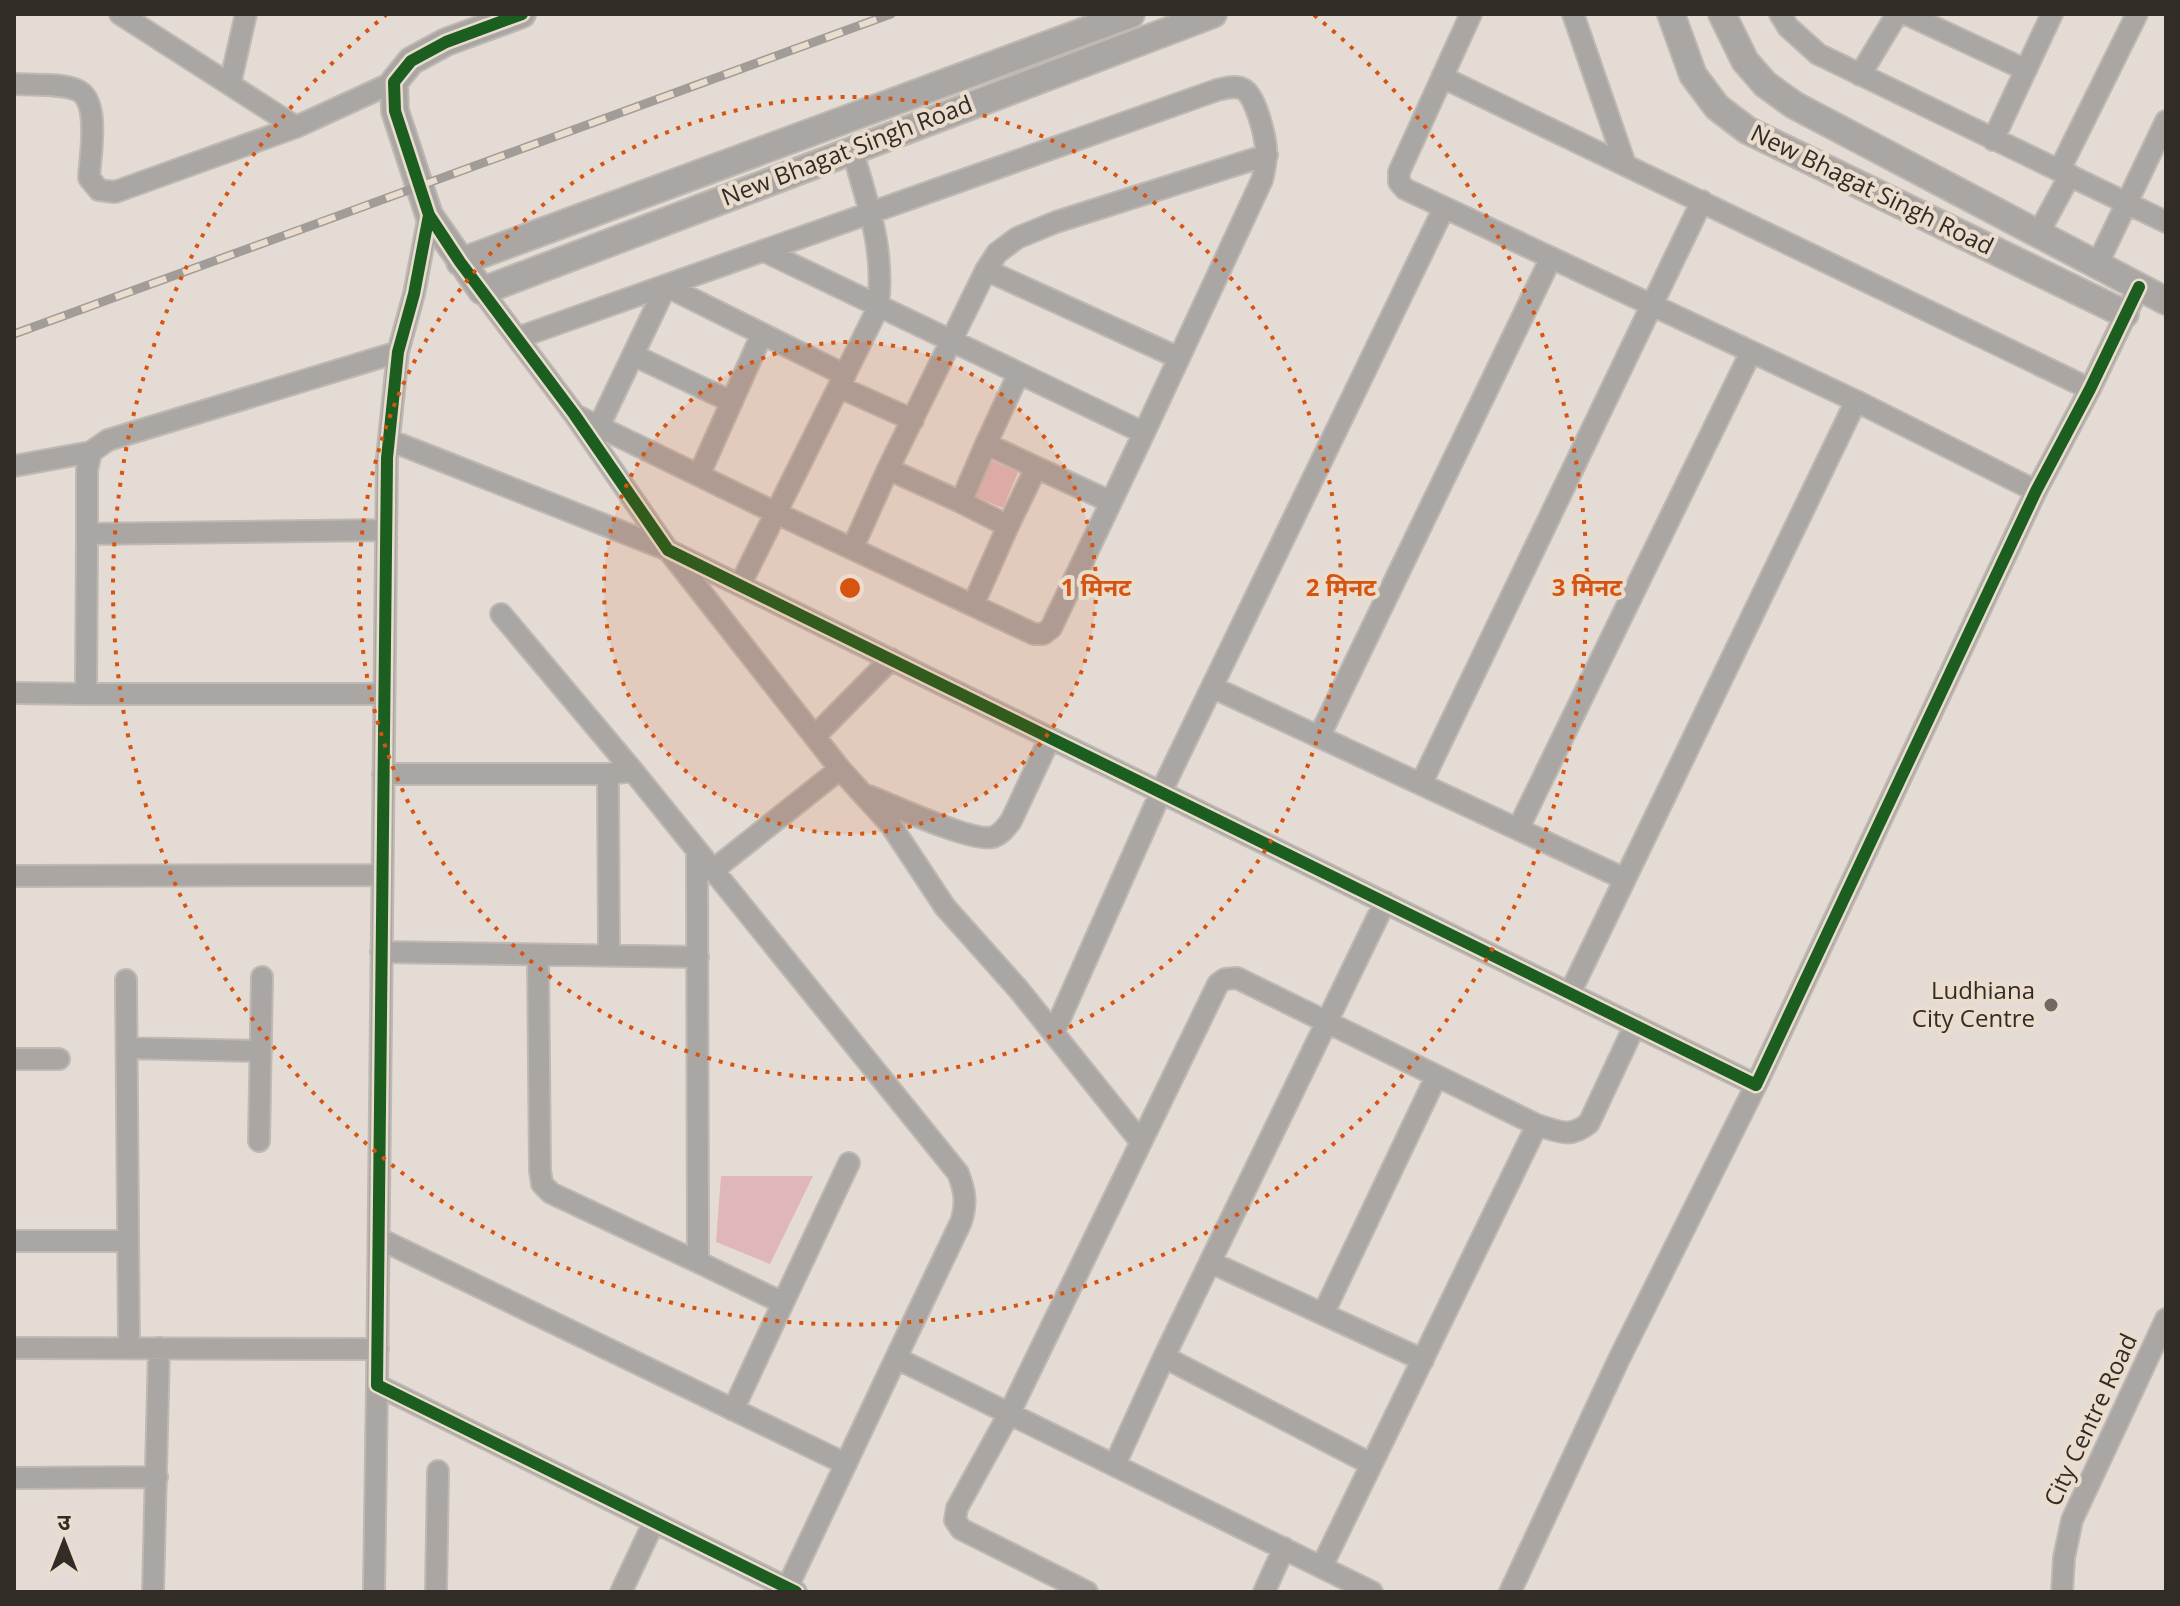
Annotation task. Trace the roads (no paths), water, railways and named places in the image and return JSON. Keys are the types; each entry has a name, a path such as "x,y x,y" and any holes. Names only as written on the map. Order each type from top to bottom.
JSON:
{"street":[{"path":"120,14 296,127"},
{"path":"230,84 246,14"},
{"path":"14,84 67,88 79,91 89,99 92,111 89,178 99,190 115,192 296,127 394,82 411,61 446,42 522,14"},
{"name":"New Bhagat Singh Road","path":"460,262 1131,14"},
{"name":"New Bhagat Singh Road","path":"482,291 1213,14"},
{"path":"1471,14 1399,172 1399,182 1405,189 1856,401 2036,491"},
{"path":"1573,14 1625,164"},
{"name":"New Bhagat Singh Road","path":"1671,14 1693,75 1717,107 1747,130 2125,314"},
{"name":"New Bhagat Singh Road","path":"1722,14 1745,61 1765,84 1794,105 2166,301"},
{"path":"1780,14 1788,27 1818,54 2166,222"},
{"path":"1860,75 1897,14"},
{"path":"1906,14 2026,70"},
{"path":"1993,140 2052,14"},
{"path":"2038,234 2137,14"},
{"path":"1442,77 2090,389"},
{"path":"394,82 395,111 429,215 460,262 574,414 668,550 840,769 866,794 890,824 945,907 1054,1032 1141,1142"},
{"path":"517,338 1230,87 1242,89 1251,97 1263,131 1267,155 1262,180 1051,628 1043,634 1034,634 776,513 574,414"},
{"path":"2097,265 2166,121"},
{"path":"740,585 878,308 882,278 880,256 852,149"},
{"path":"853,547 888,469 997,253 1017,238 1056,222 1267,155"},
{"path":"1421,784 1702,201"},
{"path":"1054,1032 1161,792 1444,208"},
{"path":"374,1592 385,530 389,440 398,352 414,294 429,215"},
{"path":"764,251 1144,433"},
{"path":"1319,737 1551,258"},
{"path":"986,270 1179,358"},
{"path":"666,286 762,334 913,420"},
{"path":"599,426 666,286"},
{"path":"1510,1592 1619,1359 1756,1085 2036,491 2139,287"},
{"path":"699,475 762,334"},
{"path":"14,466 91,452 108,440 398,352"},
{"path":"1518,829 1751,352"},
{"path":"633,355 732,402"},
{"path":"961,502 1018,375"},
{"path":"1570,993 1856,401"},
{"path":"389,440 668,550 1756,1085"},
{"path":"986,444 1111,502"},
{"path":"86,694 87,470 91,452"},
{"path":"973,605 1036,468"},
{"path":"888,469 1008,526"},
{"path":"87,534 385,530"},
{"path":"377,1385 792,1590 846,1464 966,1206 965,1189 958,1173 633,771 501,614"},
{"path":"815,736 891,659"},
{"path":"1212,687 1625,879"},
{"path":"14,693 383,694"},
{"path":"866,794 964,833 980,838 992,837 1002,832 1011,821 1050,738"},
{"path":"712,871 840,769"},
{"path":"383,774 608,774 633,771"},
{"path":"608,774 609,956"},
{"path":"697,852 698,1262"},
{"path":"14,876 381,875"},
{"path":"1115,1464 1385,902"},
{"path":"381,952 698,957"},
{"path":"538,955 542,1184 551,1193 783,1303"},
{"path":"259,1141 262,977"},
{"path":"1087,1592 961,1529 955,1520 957,1508 1010,1412 1218,984 1225,979 1237,978 1537,1125 1565,1133 1578,1132 1589,1123 1635,1025"},
{"path":"126,980 129,1348"},
{"path":"127,1048 261,1051"},
{"path":"14,1059 59,1059"},
{"path":"1323,1314 1436,1077"},
{"path":"1322,1566 1537,1125"},
{"path":"733,1410 849,1163"},
{"path":"380,1239 846,1464"},
{"path":"14,1241 128,1241"},
{"path":"1210,1262 1423,1360"},
{"name":"City Centre Road","path":"2062,1592 2064,1558 2072,1520 2166,1319"},
{"path":"14,1348 378,1349"},
{"path":"153,1592 159,1348"},
{"path":"1164,1357 1371,1464"},
{"path":"896,1358 1372,1592"},
{"path":"436,1592 438,1471"},
{"path":"14,1478 157,1477"},
{"path":"621,1592 654,1522"},
{"path":"1264,1592 1284,1548"}],"railway":[{"path":"14,334 891,14"}],"place":[{"name":"Ludhiana City Centre","path":"2051,1005"}]}
